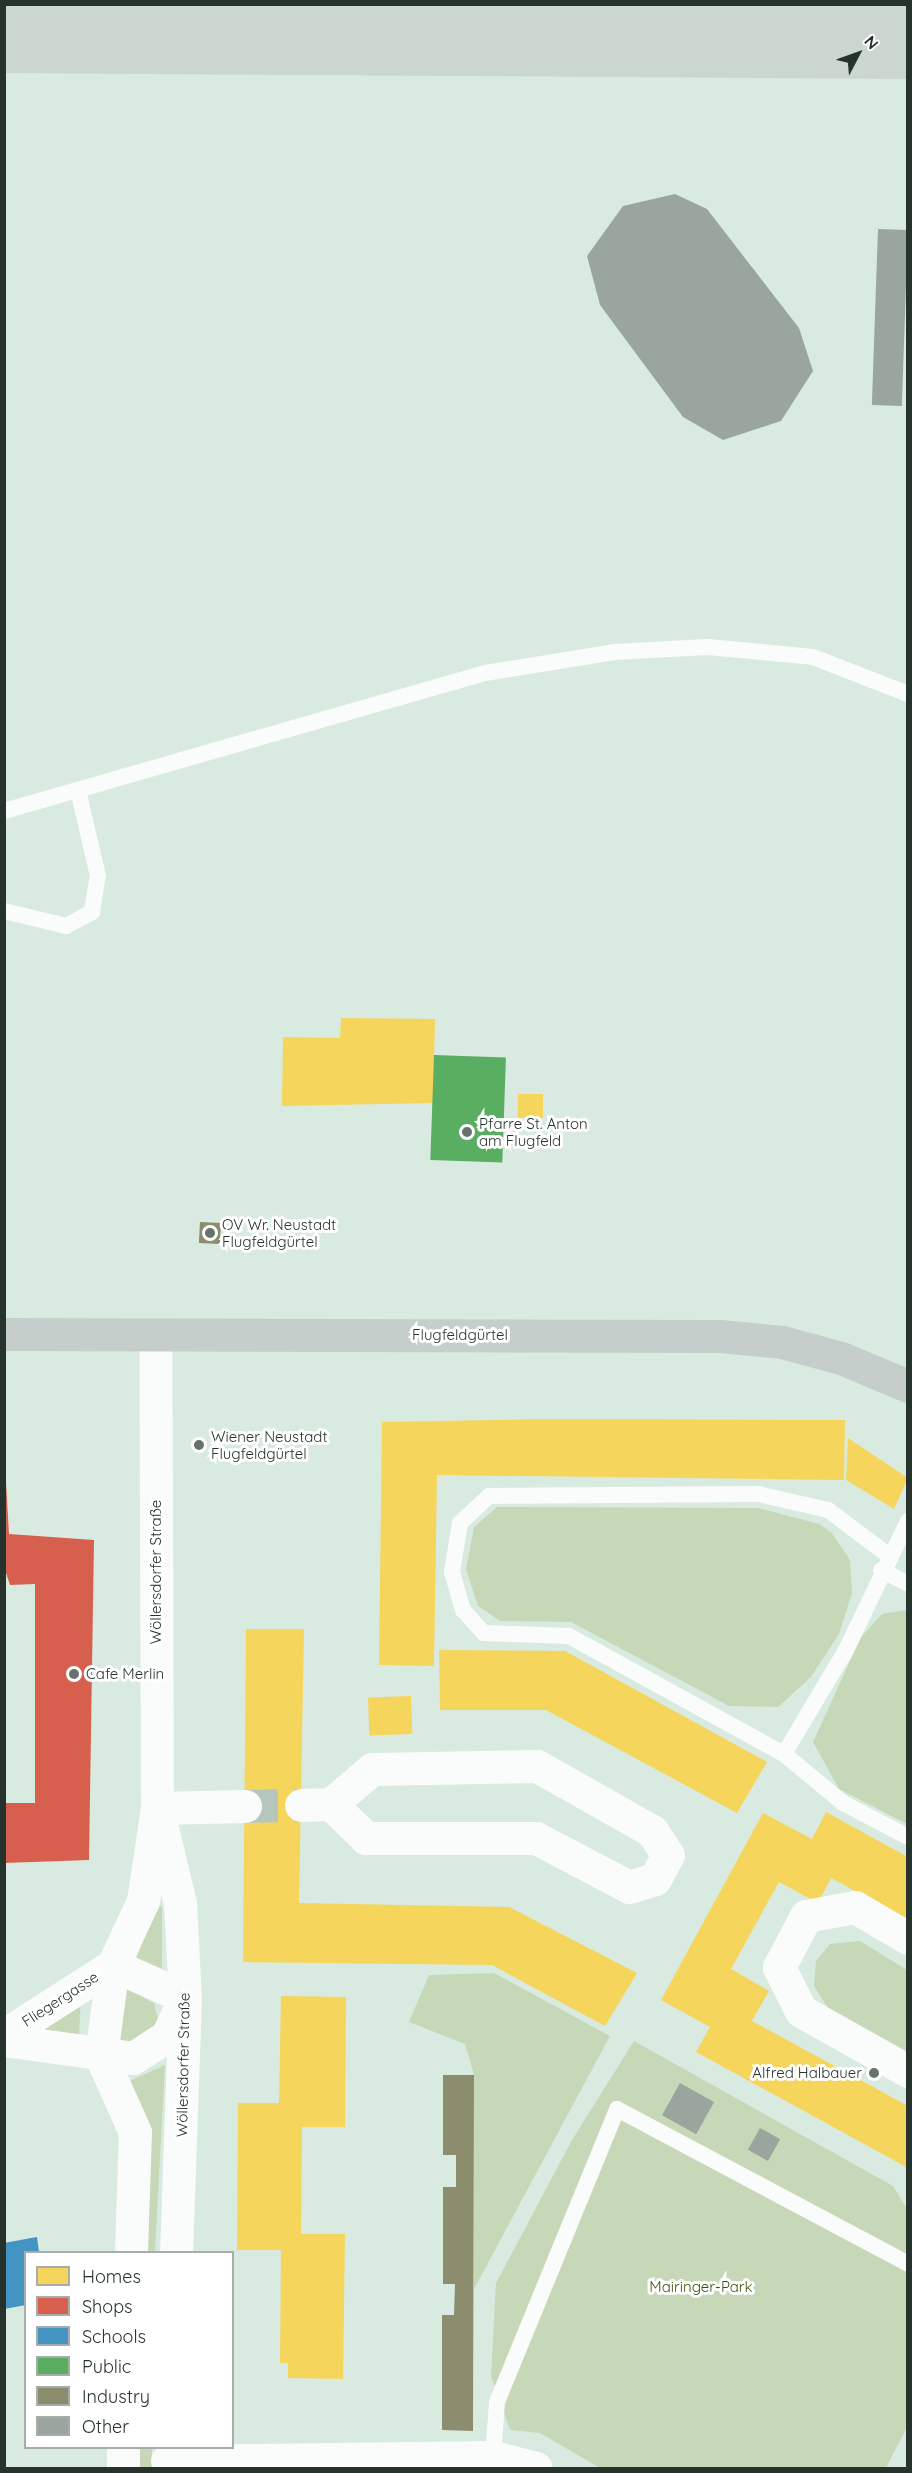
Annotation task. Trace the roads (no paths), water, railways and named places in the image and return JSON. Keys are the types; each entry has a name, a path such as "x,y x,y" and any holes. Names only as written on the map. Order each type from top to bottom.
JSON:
{"street":[{"name":"Flugfeldgürtel","path":"4,1334 720,1336 782,1342 842,1358 908,1386"},
{"name":"Wöllersdorfer Straße","path":"101,2056 113,1965 143,1901 157,1808 155,1336"},
{"path":"537,1766 652,1831 668,1855 655,1880 629,1887 536,1838 366,1838 316,1804 372,1769 537,1766"},
{"path":"157,1808 245,1806"},
{"name":"Wöllersdorfer Straße","path":"157,1808 180,1903 185,1996 176,2251"},
{"path":"908,1938 855,1906 806,1916 779,1967 801,2011 908,2071"},
{"name":"Fliegergasse","path":"4,2035 113,1965 185,1996 166,2036 133,2058 101,2056 4,2040"},
{"path":"101,2056 135,2132 130,2251"},
{"path":"123,2449 123,2469"},
{"path":"167,2459 493,2457 536,2469"}],"lane":[{"path":"4,811 485,673 614,652 708,647 813,657 908,694"},
{"path":"4,911 66,926 92,912 98,876 78,790"},
{"path":"908,1584 828,1510 758,1494 489,1496 460,1523 452,1572 463,1610 484,1633 569,1636 784,1754 843,1803 908,1837"},
{"path":"784,1754 846,1650 884,1563 908,1521"},
{"path":"493,2457 496,2402 618,2109 908,2264"}],"tunnel":[{"path":"245,1806 301,1805"}],"place":[{"name":"Pfarre St. Anton am Flugfeld","path":"467,1132"},
{"name":"OV Wr. Neustadt Flugfeldgürtel","path":"210,1233"},
{"name":"Wiener Neustadt Flugfeldgürtel","path":"199,1445"},
{"name":"Cafe Merlin","path":"74,1674"},
{"name":"Alfred Halbauer","path":"874,2073"}],"park label":[{"name":"Mairinger-Park","path":"701,2287"}]}
